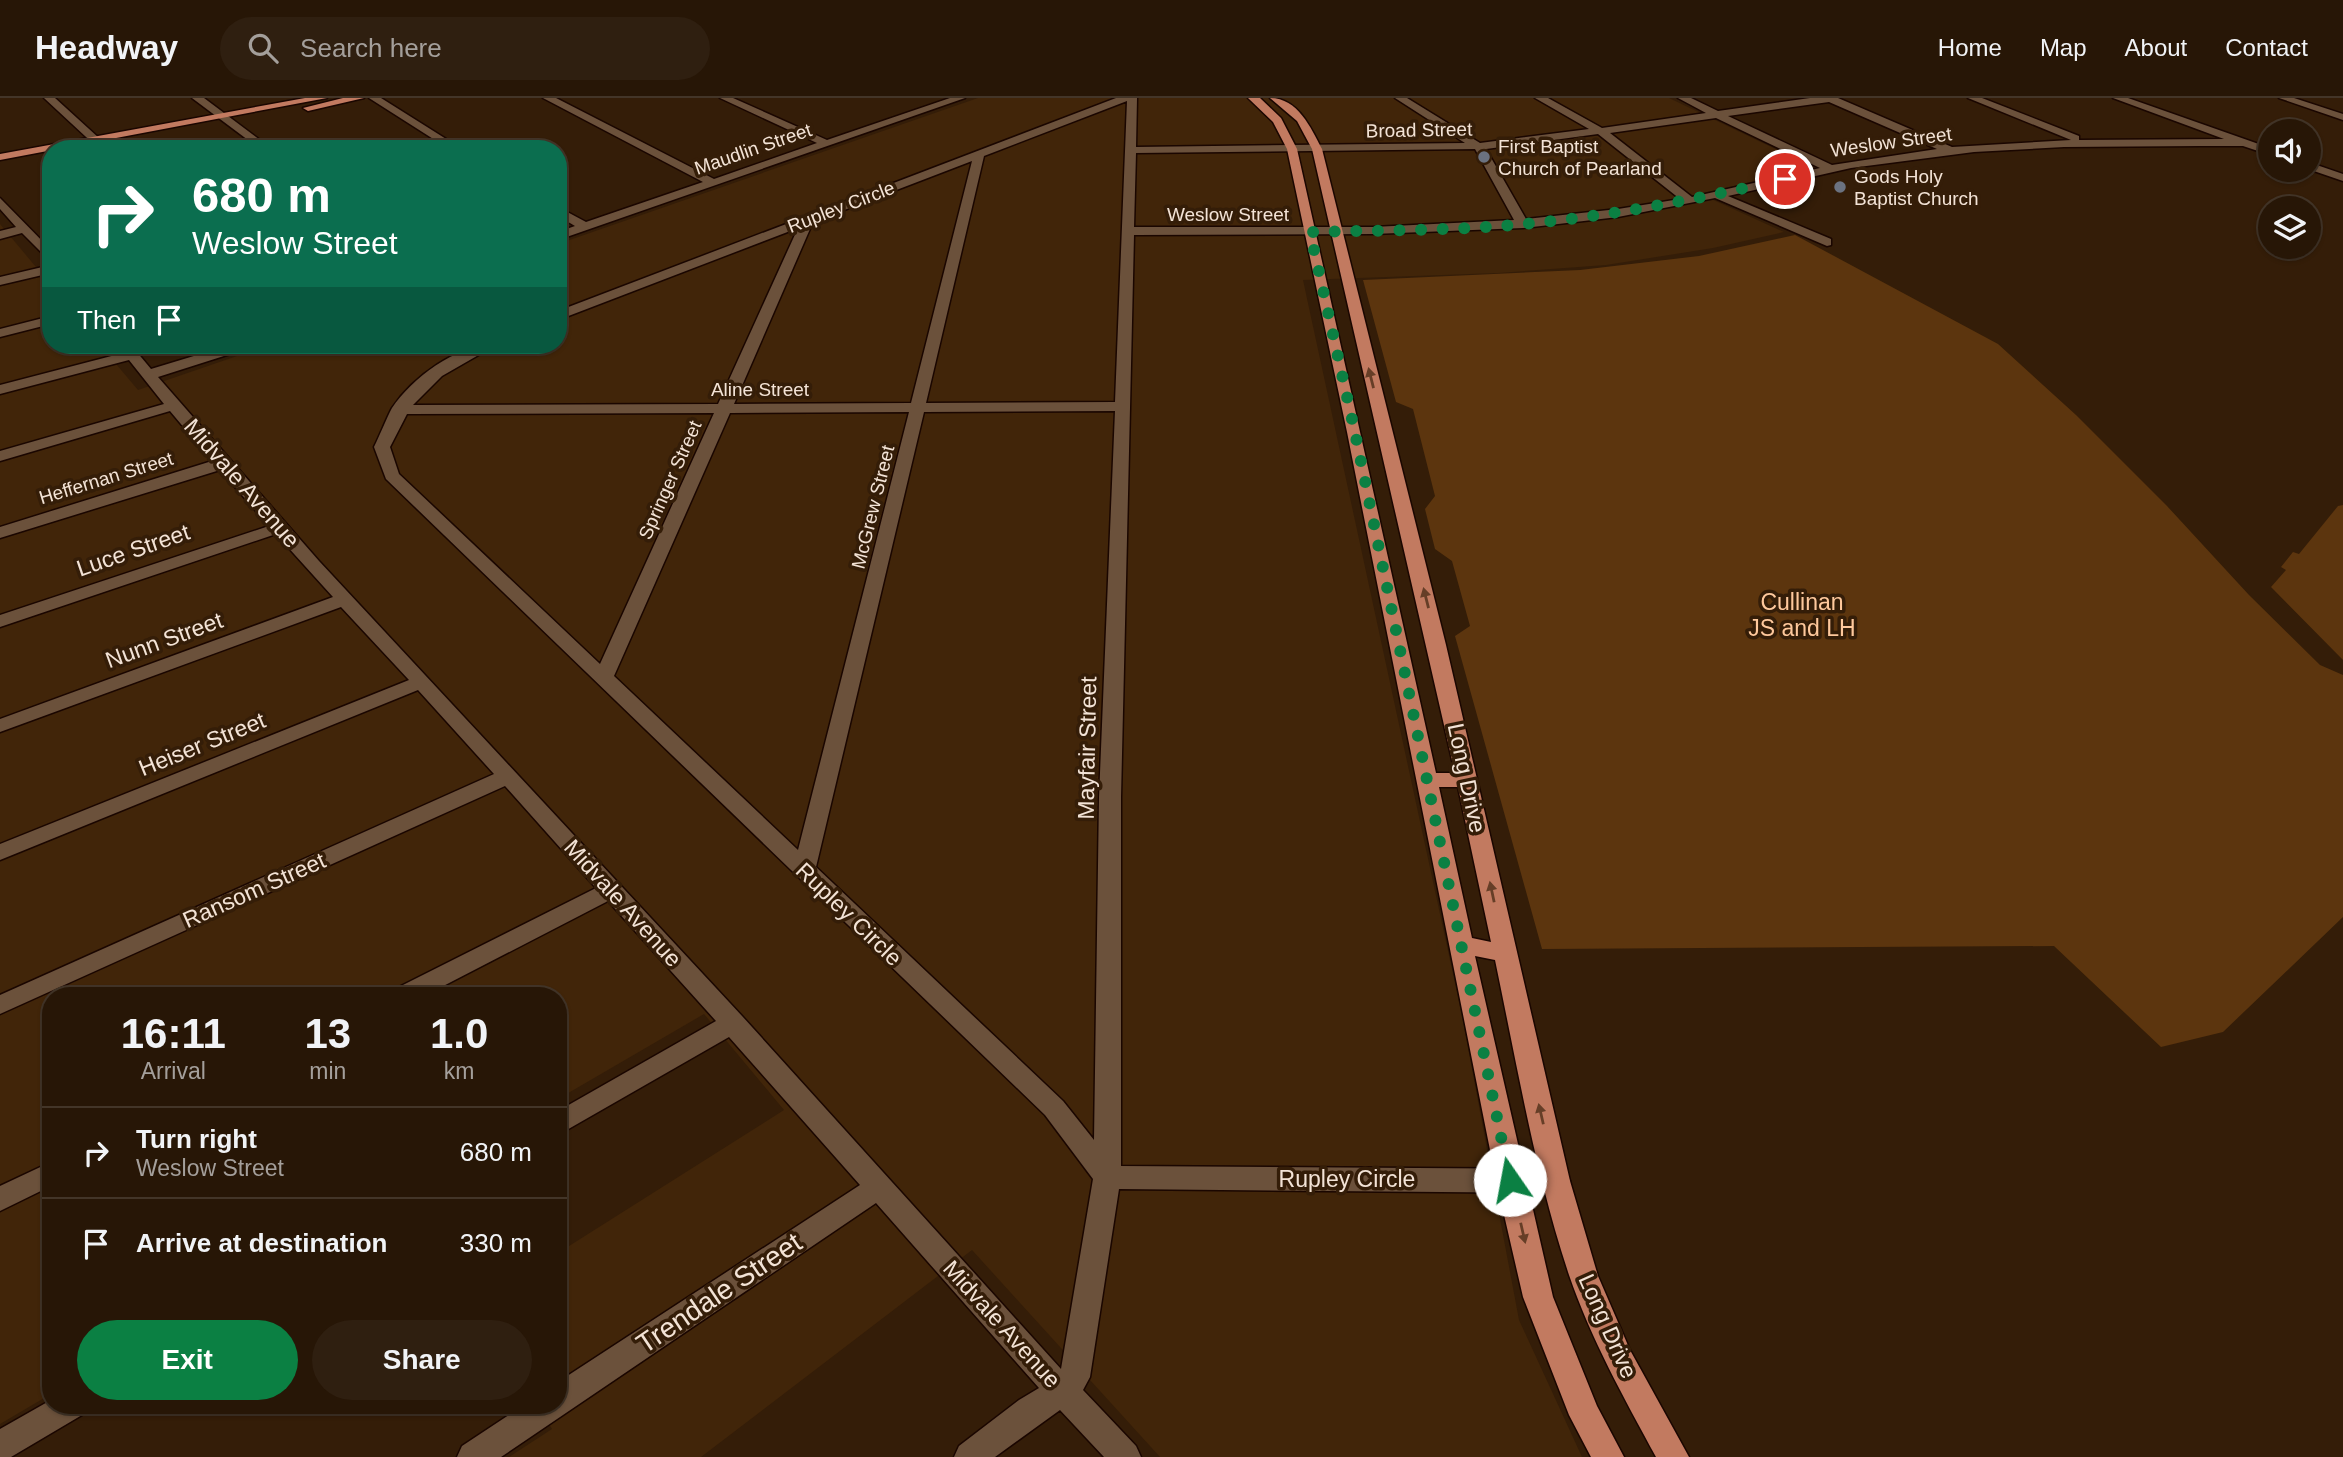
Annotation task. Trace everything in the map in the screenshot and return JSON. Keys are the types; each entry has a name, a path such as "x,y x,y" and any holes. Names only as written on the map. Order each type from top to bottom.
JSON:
{"main road":[{"path":"129,140 322,98"},
{"path":"228,120 359,98"},
{"name":"Long Drive","path":"1253,98 1268,108 1284,127 1292,149 1355,432 1510,1180 1538,1297 1585,1415 1608,1457"},
{"name":"Long Drive","path":"1275,98 1301,119 1317,149 1437,645 1556,1181 1584,1276 1619,1359 1673,1457"},
{"path":"0,157 42,152"},
{"path":"0,166 42,158"},
{"path":"1300,185 1325,186"},
{"path":"1321,282 1348,282"},
{"path":"1336,347 1364,347"},
{"path":"1355,432 1385,432"},
{"path":"1374,524 1408,525"},
{"path":"1400,647 1437,645"},
{"path":"1427,780 1467,780"},
{"path":"1461,944 1505,953"}],"street":[{"path":"49,98 93,140"},
{"path":"197,98 255,140"},
{"path":"374,98 442,140"},
{"path":"548,98 713,183"},
{"path":"725,98 827,144"},
{"name":"Maudlin Street","path":"567,233 960,98"},
{"name":"Rupley Circle","path":"567,313 1125,98"},
{"name":"Mayfair Street","path":"1062,1392 1075,1377 1107,1177 1110,797 1120,407 1132,98"},
{"path":"1400,98 1479,147 1523,224"},
{"path":"1540,98 1601,132 1690,201"},
{"path":"1683,98 1829,168"},
{"path":"1830,98 1951,151"},
{"name":"Broad Street","path":"1130,150 1479,147 1830,98"},
{"path":"1973,98 2083,141"},
{"path":"2118,98 2258,148"},
{"path":"2284,98 2343,117"},
{"path":"910,102 928,109"},
{"name":"Weslow Street","path":"1128,231 1449,230 1523,224 1690,201 1829,168 1951,151 2083,141 2245,143"},
{"name":"McGrew Street","path":"804,871 979,154"},
{"path":"2321,170 2343,178"},
{"path":"1717,195 1827,242"},
{"path":"0,202 42,248"},
{"path":"567,216 585,227"},
{"name":"Springer Street","path":"603,679 808,220"},
{"path":"0,235 25,229"},
{"path":"0,281 42,271"},
{"path":"0,333 42,322"},
{"path":"0,390 115,354"},
{"name":"Midvale Avenue","path":"131,354 173,406 345,599 733,1023 1062,1392 1085,1411 1125,1457"},
{"path":"148,375 215,354"},
{"name":"Rupley Circle","path":"470,354 424,382 399,410 382,447 392,476 1054,1108 1107,1177 1556,1181"},
{"path":"0,456 173,406"},
{"name":"Aline Street","path":"399,410 1120,407"},
{"name":"Heffernan Street","path":"0,533 224,463"},
{"name":"Luce Street","path":"0,621 281,527"},
{"name":"Nunn Street","path":"0,726 345,599"},
{"name":"Heiser Street","path":"0,852 421,682"},
{"name":"Ransom Street","path":"0,1005 508,776"},
{"path":"420,987 611,890"},
{"path":"567,1119 733,1023"},
{"path":"0,1199 42,1178"},
{"name":"Trendale Street","path":"567,1394 880,1186"},
{"path":"970,1457 1030,1410 1062,1392"},
{"path":"0,1446 55,1414"},
{"path":"473,1457 538,1414"}],"shaded area":[{"path":"978,98 1669,98 1813,167 1700,194 1784,232 1713,248 1606,265 1498,273 1303,280 1462,1016 1519,1320 1582,1457 1160,1457 972,1250 701,1457 509,1457 552,1429 543,1414 567,1414 567,1247 784,1110 704,1014 567,1094 567,987 42,987 42,1399 0,1424 0,224 42,274 42,354 108,354 138,390 243,354 567,354 567,241"}],"green space":[{"name":"Cullinan JS and LH","path":"1795,235 1998,344 2076,415 2320,665 2343,675 2343,917 2223,1032 2161,1047 2054,946 1542,949 1455,636 1470,626 1452,561 1435,549 1425,509 1435,496 1413,409 1396,402 1363,280 1580,270 1699,256"},
{"path":"2343,505 2343,660 2271,587 2286,570 2281,567 2293,552 2299,554 2338,506"}],"place":[{"name":"First Baptist Church of Pearland","path":"1484,157"},
{"name":"Gods Holy Baptist Church","path":"1840,187"}],"route":[{"path":"1510,1180 1354,428 1310,232 1449,230 1523,224 1668,205 1785,179"}]}
